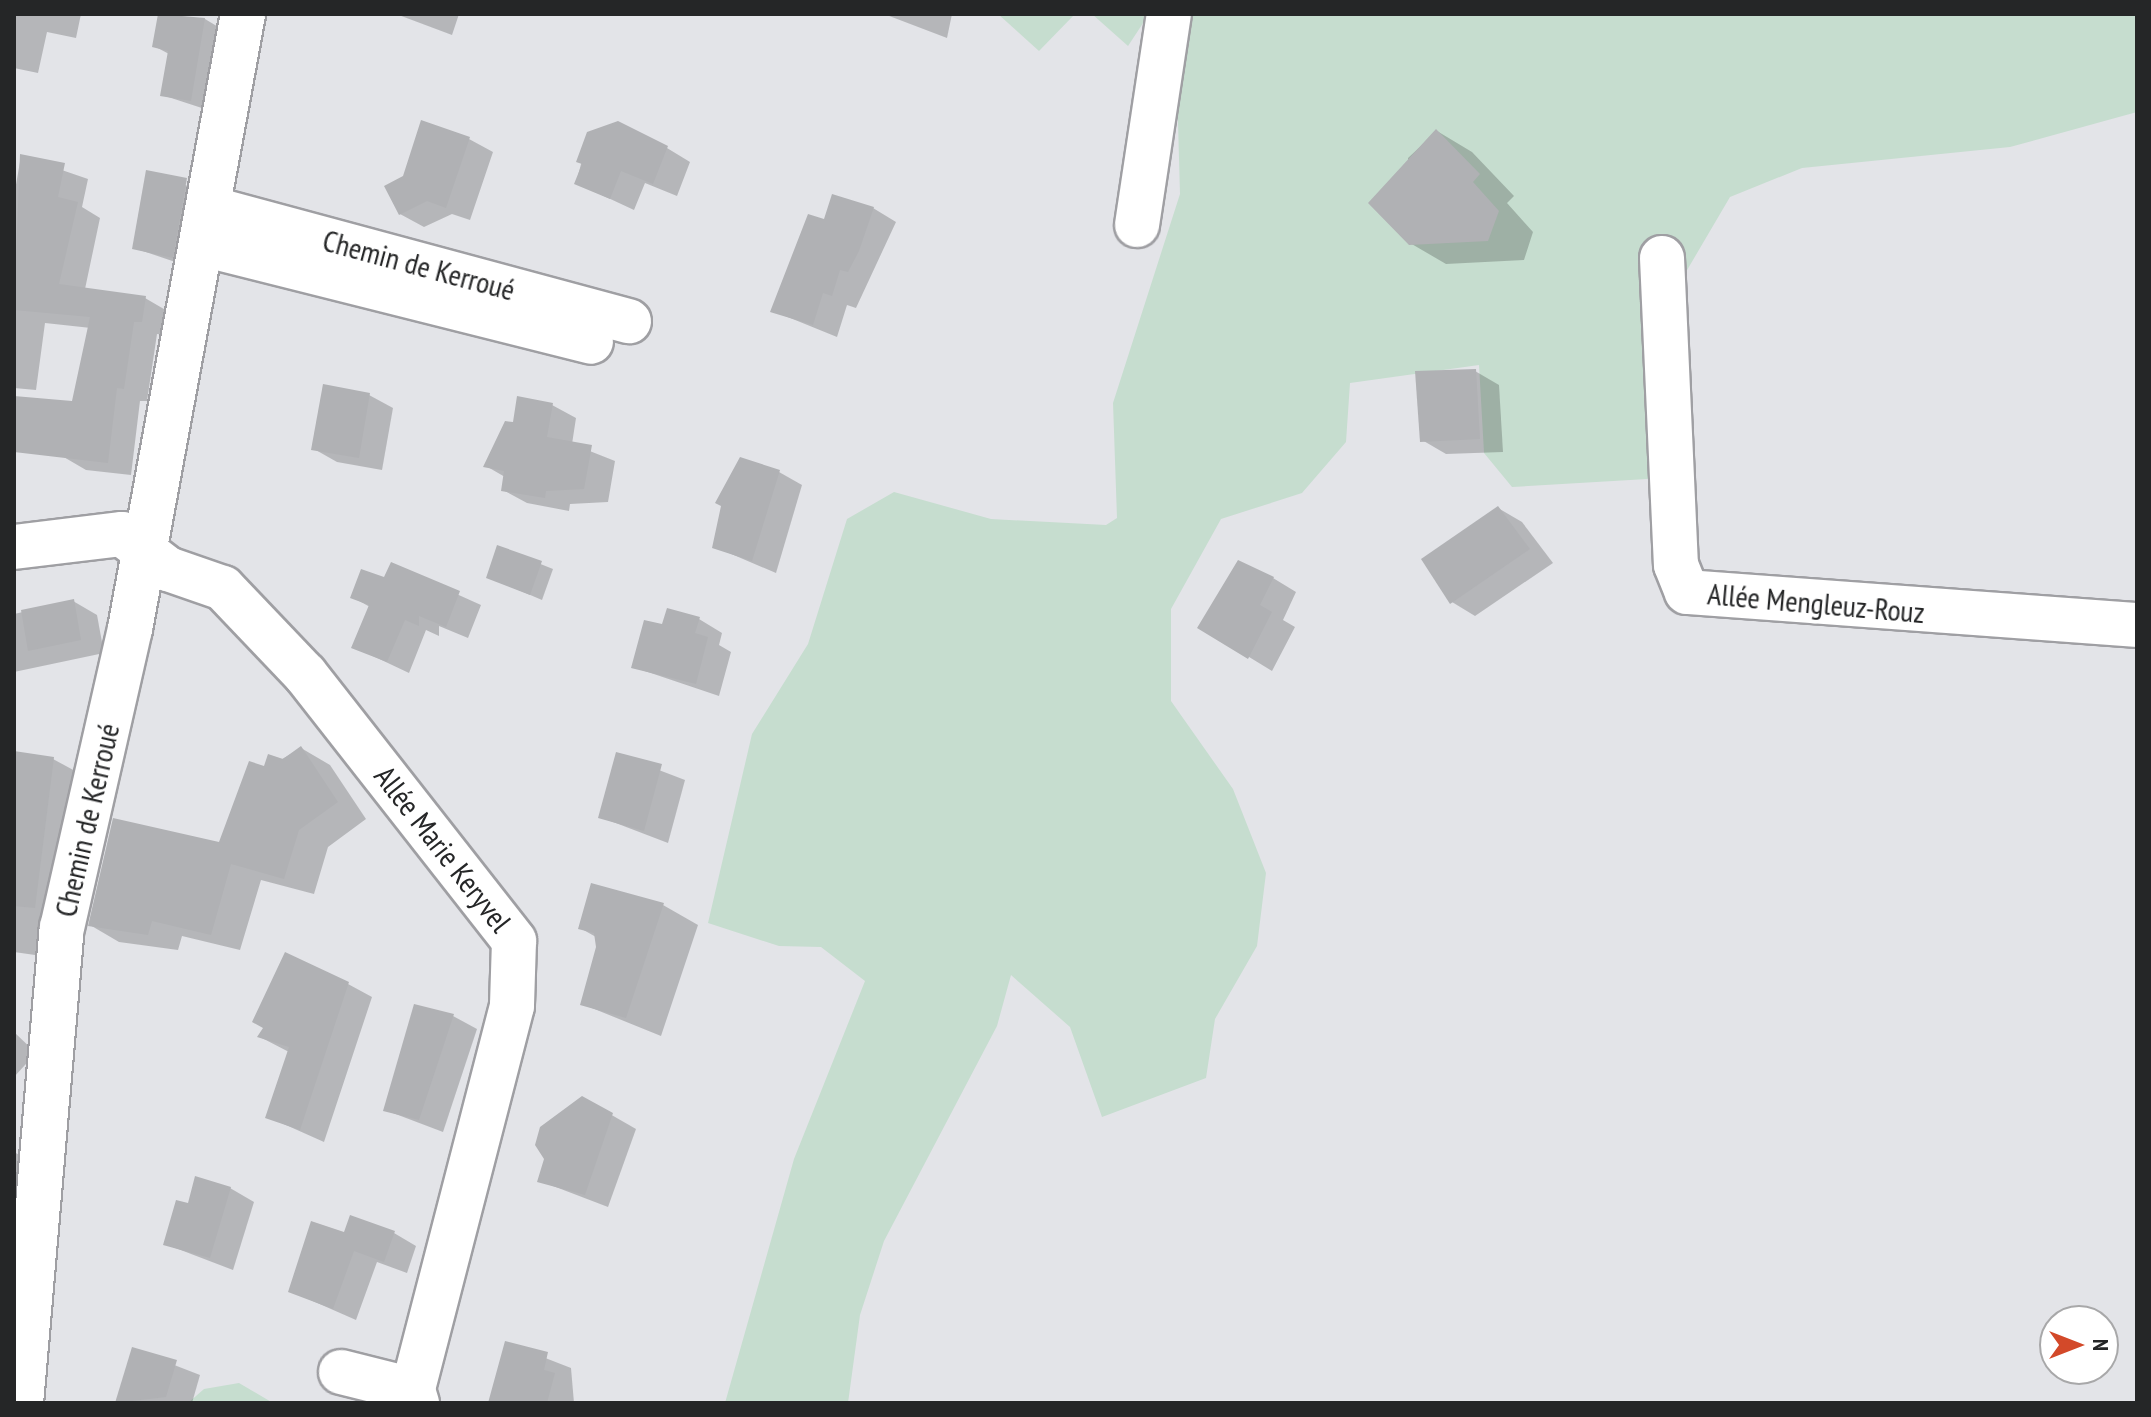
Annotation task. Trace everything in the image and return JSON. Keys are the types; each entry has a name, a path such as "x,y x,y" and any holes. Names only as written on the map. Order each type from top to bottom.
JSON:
{"street":[{"name":"Chemin de Kerroué","path":"21,1403 62,928 144,546 206,226 243,14"},
{"path":"1137,225 1169,14"},
{"name":"Chemin de Kerroué","path":"206,226 629,321"},
{"name":"Chemin de Kerroué","path":"206,226 591,342"},
{"name":"Allée Mengleuz-Rouz","path":"1662,258 1676,565 1687,592 2137,625"},
{"path":"14,547 112,532 144,546"},
{"name":"Allée Marie Keryvel","path":"144,546 168,569 223,588 275,638 514,941 512,1006 415,1396 341,1372"}],"green space":[{"path":"998,14 1075,14 1039,51"},
{"path":"1092,14 1149,14 1128,46"},
{"path":"1175,14 2137,14 2137,112 2010,147 1802,168 1730,197 1683,277 1664,478 1512,487 1484,453 1479,365 1350,383 1346,442 1302,493 1221,519 1171,609 1171,701 1233,789 1266,873 1257,946 1215,1019 1206,1078 1102,1117 1070,1027 1011,975 997,1026 884,1241 860,1315 848,1403 725,1403 794,1159 865,981 821,947 779,946 708,923 752,734 808,644 847,519 894,492 991,519 1106,525 1117,518 1113,403 1180,194"},
{"path":"239,1383 273,1403 188,1403 204,1389"}],"building":[{"path":"158,14 205,18 191,101 160,96 168,51 152,47"},
{"path":"421,120 470,137 446,208 427,201 399,215 384,186 403,176"},
{"path":"618,121 668,146 653,184 621,171 610,199 574,184 582,164 576,162 587,132"},
{"path":"1436,129 1480,174 1473,182 1499,211 1488,241 1409,245 1368,203"},
{"path":"20,154 65,163 58,197 78,202 59,284 146,296 142,322 134,322 124,389 117,388 108,463 14,452 14,396 72,401 90,317 14,310"},
{"path":"146,170 187,178 173,258 132,249"},
{"path":"832,194 874,207 859,251 848,272 840,270 832,296 823,293 813,325 770,312 808,214 824,219"},
{"path":"1476,369 1480,439 1420,442 1415,371"},
{"path":"323,384 370,393 359,458 311,450"},
{"path":"517,396 553,403 547,437 592,445 584,489 546,491 545,498 501,491 504,471 483,467 505,421 513,422"},
{"path":"740,457 780,470 752,561 712,548 721,506 715,503"},
{"path":"1498,506 1530,549 1450,604 1421,559"},
{"path":"497,545 542,561 530,595 486,578"},
{"path":"1238,560 1274,577 1260,605 1272,612 1248,659 1197,628"},
{"path":"391,562 460,591 446,627 419,616 419,626 405,620 387,662 351,648 369,605 350,598 361,569 384,577"},
{"path":"74,599 81,640 28,651 21,610"},
{"path":"667,608 700,617 695,633 708,637 696,684 631,668 644,620 662,624"},
{"path":"301,746 338,802 299,830 284,879 231,864 211,935 152,921 148,935 88,926 113,818 219,842 249,761 264,766 268,754 283,759"},
{"path":"14,751 54,757 35,908 14,906"},
{"path":"616,752 662,764 644,831 598,818"},
{"path":"591,883 664,903 626,1018 580,1005 596,947 594,933 578,929"},
{"path":"285,952 349,982 300,1130 265,1118 289,1047 257,1037 263,1028 252,1022"},
{"path":"414,1004 454,1014 419,1120 383,1111"},
{"path":"582,1096 613,1113 585,1195 537,1182 544,1159 535,1145 540,1127"},
{"path":"195,1176 231,1187 210,1258 163,1245 176,1200 188,1203"},
{"path":"350,1215 395,1231 384,1262 354,1251 333,1309 288,1292 311,1221 344,1232"},
{"path":"505,1341 548,1352 544,1370 555,1373 547,1403 488,1403"},
{"path":"132,1347 177,1360 166,1397 115,1403"}]}
